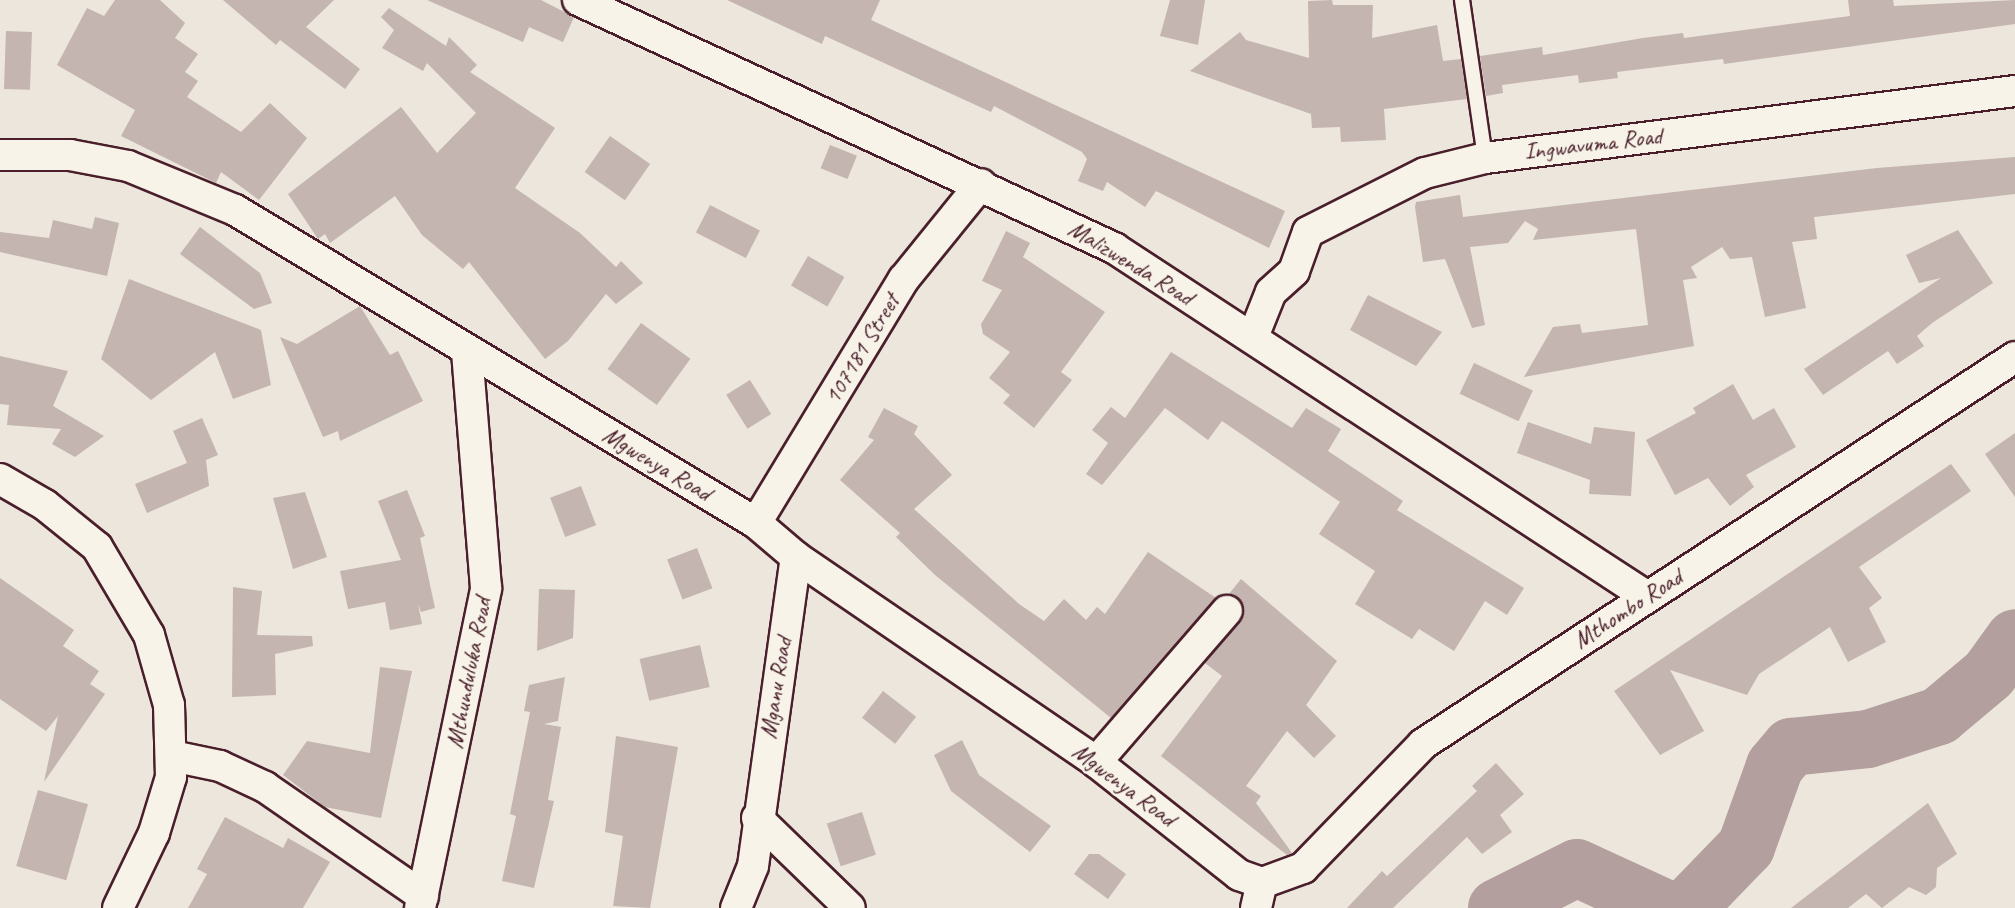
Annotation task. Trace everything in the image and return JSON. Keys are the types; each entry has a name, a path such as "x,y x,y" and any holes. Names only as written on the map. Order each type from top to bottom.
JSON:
{"street":[{"name":"Malizwenda Road","path":"578,0 981,184 1114,248 1646,596"},
{"name":"Ingwavuma Road","path":"1253,337 1271,292 1290,277 1300,243 1318,223 1425,173 1485,158 2015,91"},
{"name":"Mgwenya Road","path":"0,155 70,155 176,183 235,210 467,352 756,523 796,557 1096,762 1239,875 1259,895"},
{"name":"107181 Street","path":"756,523 904,279 981,184"},
{"name":"Mthunduluka Road","path":"421,902 486,588 467,352"},
{"name":"Mthombo Road","path":"1259,895 1303,868 1423,744 2015,357"},
{"path":"0,479 46,505 97,547 123,584 156,658 169,705 171,777 153,833 118,908"},
{"name":"Mganu Road","path":"736,908 754,866 757,818 796,557"},
{"path":"1096,762 1227,611"},
{"path":"172,756 220,766 265,787 421,902"},
{"path":"757,818 850,908"}],"lane":[{"path":"1462,0 1485,158"}],"building":[{"path":"115,0 160,0 185,23 175,38 198,54 185,72 198,81 187,97 241,132 270,103 307,138 259,200 221,172 216,183 121,136 135,110 57,65 87,8 104,16"},
{"path":"223,0 334,0 306,27 360,69 345,89 280,40 276,45"},
{"path":"427,0 541,0 574,17 563,42 529,27 523,42"},
{"path":"727,0 880,0 871,20 1285,211 1269,248 1156,191 1145,207 1107,182 1103,191 1078,181 1087,159 1082,152 994,106 991,112 825,36 822,44"},
{"path":"1170,0 1205,0 1198,45 1160,36"},
{"path":"1332,0 1333,5 1373,5 1372,38 1437,25 1443,61 1461,59 1467,99 1384,109 1386,140 1341,142 1340,127 1312,128 1311,114 1190,71 1240,32 1246,40 1309,58 1308,1"},
{"path":"1848,0 1893,0 1894,6 2015,0 2015,24 1724,64 1723,59 1617,72 1618,78 1579,83 1578,75 1502,85 1503,93 1486,96 1480,56 1542,47 1543,55 1643,38 1683,33 1684,38 1850,16"},
{"path":"389,8 446,46 449,37 477,65 470,72 555,128 515,188 580,233 616,267 621,261 643,283 616,304 606,294 568,341 545,359 469,262 463,269 422,235 395,196 330,243 325,234 318,239 288,194 401,107 437,153 476,113 427,63 423,71 382,48 394,30 381,17"},
{"path":"6,31 32,32 30,90 4,89"},
{"path":"610,136 650,164 625,200 585,172"},
{"path":"830,145 857,156 848,179 821,168"},
{"path":"2015,157 2015,194 1814,217 1817,239 1792,242 1806,308 1765,317 1752,257 1730,259 1722,247 1691,267 1697,278 1683,280 1694,346 1524,377 1553,327 1580,324 1582,333 1648,325 1636,229 1533,240 1538,229 1525,221 1508,243 1470,247 1485,325 1472,328 1445,259 1423,262 1415,207 1416,202 1460,195 1463,217 1877,168"},
{"path":"710,205 760,230 746,258 696,233"},
{"path":"95,217 119,223 107,276 0,252 0,232 49,238 53,220 92,229"},
{"path":"200,227 260,273 272,303 254,309 180,254"},
{"path":"1958,230 1993,283 1932,323 1917,336 1924,346 1897,364 1888,351 1823,395 1804,369 1941,278 1919,283 1906,255"},
{"path":"1006,231 1030,243 1023,257 1105,312 1061,372 1072,380 1034,428 1003,403 1010,395 989,378 1010,352 983,334 981,324 1002,290 982,281"},
{"path":"808,256 844,277 827,306 791,285"},
{"path":"129,279 261,330 271,385 233,399 215,352 151,400 101,359"},
{"path":"1368,295 1442,332 1416,366 1350,330"},
{"path":"360,306 390,355 398,351 423,401 340,441 338,431 323,437 280,337 297,344"},
{"path":"641,323 690,359 657,405 607,369"},
{"path":"1171,352 1292,428 1306,408 1341,429 1328,451 1403,501 1397,510 1524,588 1507,615 1485,601 1454,651 1419,629 1412,639 1355,604 1375,571 1319,534 1340,502 1222,421 1208,440 1165,408 1102,485 1086,474 1108,443 1092,430 1111,407 1125,418"},
{"path":"0,356 68,371 53,406 104,436 75,457 52,444 61,429 7,425 9,405 0,404"},
{"path":"1474,363 1533,390 1519,421 1460,394"},
{"path":"750,380 771,414 747,429 726,395"},
{"path":"1733,384 1753,420 1774,408 1796,447 1746,475 1754,487 1730,506 1708,478 1675,495 1646,440 1696,413 1693,408"},
{"path":"884,408 918,426 914,434 952,475 914,509 1019,604 1044,621 1064,599 1086,620 1097,607 1105,614 1148,552 1216,598 1111,718 935,575 896,537 900,533 840,480 874,440 868,437"},
{"path":"202,418 218,455 206,460 209,486 147,513 135,484 187,463 173,431"},
{"path":"1528,422 1591,444 1594,427 1635,432 1631,496 1589,494 1590,480 1517,453"},
{"path":"2015,433 2015,497 1985,454"},
{"path":"1951,464 1971,491 1859,567 1882,598 1869,608 1886,642 1848,662 1830,627 1759,674 1747,695 1670,670 1704,731 1660,755 1614,691"},
{"path":"581,486 596,525 565,537 550,498"},
{"path":"407,490 425,536 420,538 435,608 421,612 418,604 422,624 390,630 385,602 348,609 340,571 401,560 378,501"},
{"path":"305,492 327,557 293,569 273,498"},
{"path":"697,548 712,588 683,600 667,559"},
{"path":"0,578 74,630 63,646 99,671 90,684 105,694 44,782 58,716 46,731 0,699"},
{"path":"1241,579 1337,661 1306,705 1336,736 1314,758 1287,731 1246,786 1261,796 1256,803 1292,853 1287,855 1161,756 1222,676 1205,663 1244,615 1239,598 1229,594"},
{"path":"233,587 262,591 257,635 312,636 313,646 275,654 276,695 232,697"},
{"path":"539,589 575,590 573,638 537,651"},
{"path":"700,645 710,687 649,701 640,659"},
{"path":"380,667 412,671 381,818 325,807 283,775 307,741 370,753"},
{"path":"565,677 558,721 544,724 561,727 548,800 554,801 534,888 502,881 516,816 510,814 530,712 524,711 529,685"},
{"path":"883,691 916,717 895,744 862,718"},
{"path":"616,736 678,747 650,908 613,906 623,836 605,832"},
{"path":"962,740 979,775 1051,826 1030,852 951,791 934,755"},
{"path":"1496,763 1524,794 1500,815 1512,832 1482,854 1467,837 1393,908 1347,908 1382,871 1387,876 1477,791 1472,786"},
{"path":"38,790 88,804 66,880 16,866"},
{"path":"1928,803 1957,854 1937,868 1936,887 1926,895 1909,887 1882,908 1866,894 1848,908 1791,908"},
{"path":"862,812 876,855 841,866 827,823"},
{"path":"225,817 283,848 288,838 330,862 303,908 188,908 207,874 197,869"},
{"path":"1089,854 1099,854 1126,874 1108,899 1074,874"}],"waterway":[{"path":"1687,908 1746,847 1775,766 1791,747 1868,739 1939,716 1989,674 2015,638"},
{"path":"1497,908 1577,868 1664,908"}]}
